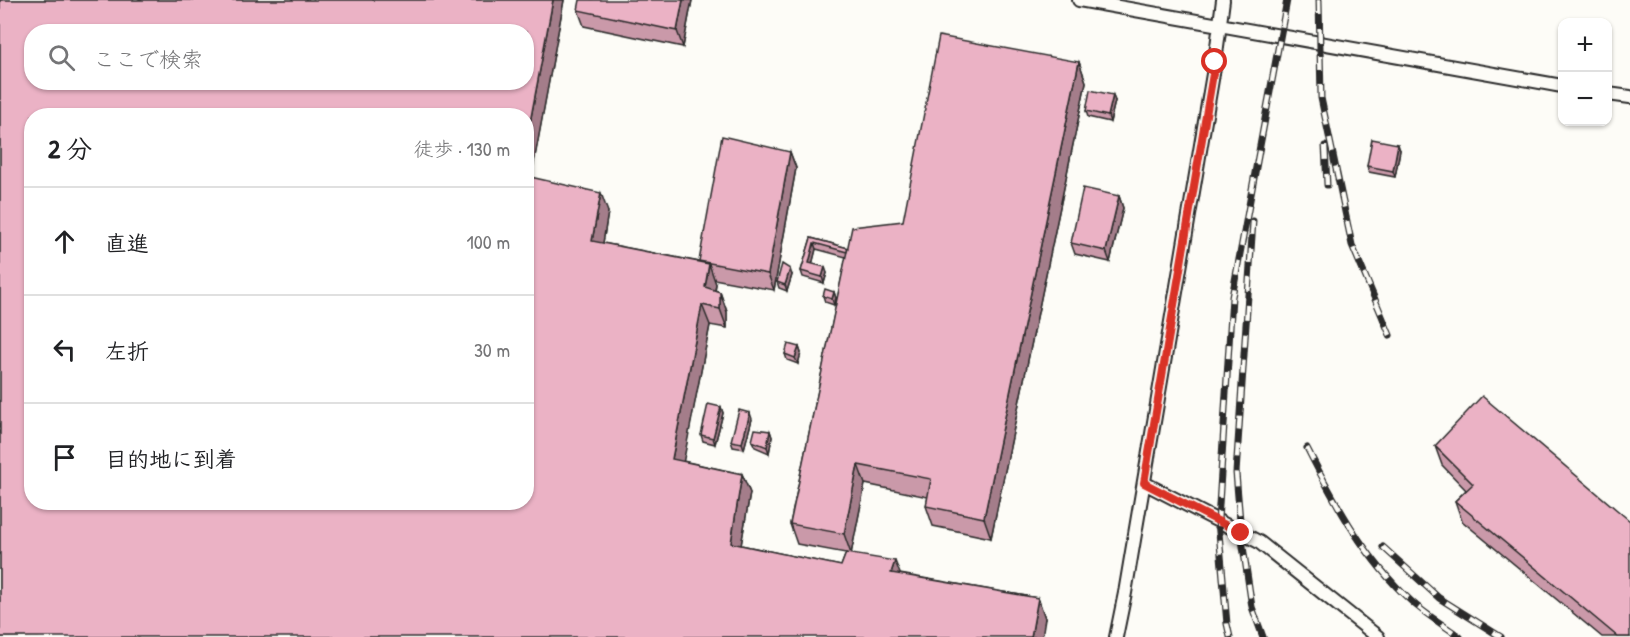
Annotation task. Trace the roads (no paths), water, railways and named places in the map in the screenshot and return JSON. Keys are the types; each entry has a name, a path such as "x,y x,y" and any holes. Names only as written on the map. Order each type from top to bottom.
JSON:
{"lane":[{"path":"1079,0 1558,85"},
{"path":"1116,637 1215,62 1223,0"},
{"path":"1612,94 1630,98"},
{"path":"1144,483 1259,543 1378,637"}],"railway":[{"path":"1230,637 1218,521 1232,297 1287,0"},
{"path":"1319,0 1321,98 1352,245 1390,335"},
{"path":"1325,146 1327,185"},
{"path":"1253,221 1236,473 1241,533 1252,607 1263,637"},
{"path":"1307,448 1340,510 1379,567 1394,585 1417,606 1460,637"},
{"path":"1383,547 1439,598 1501,637"}]}
